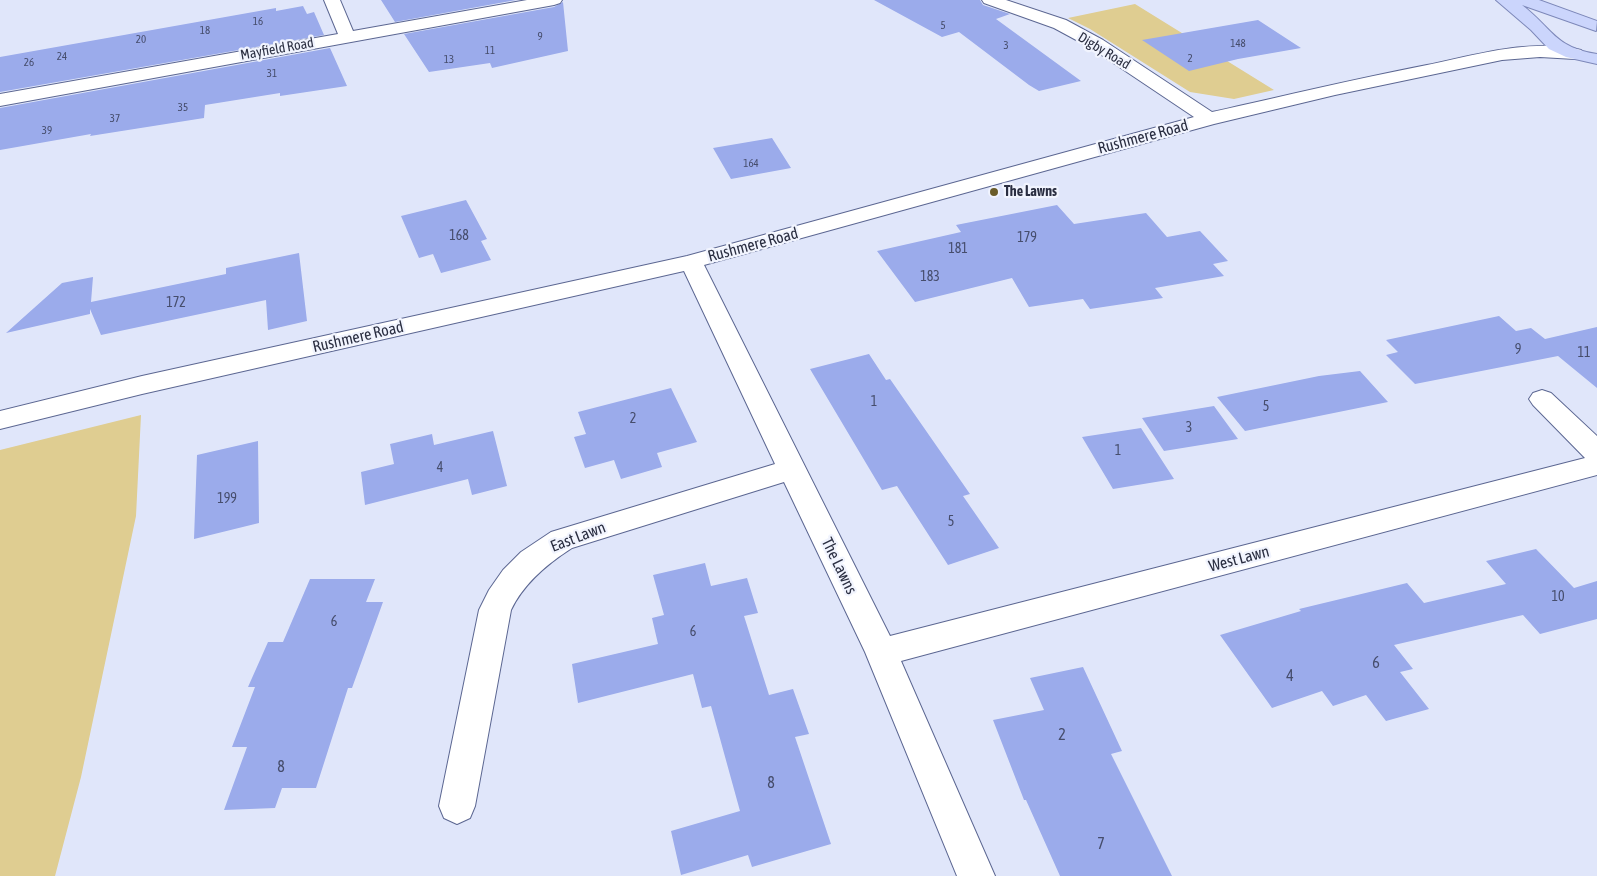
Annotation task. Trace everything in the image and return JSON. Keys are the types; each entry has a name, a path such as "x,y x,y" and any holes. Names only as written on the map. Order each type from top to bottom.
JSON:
{"main road":[{"path":"1504,0 1554,45 1574,54 1596,59"},
{"path":"1523,0 1597,26"},
{"path":"1543,34 1549,26 1556,24 1574,23 1597,26"}],"street":[{"path":"332,0 347,36"},
{"name":"Mayfield Road","path":"0,100 554,0"},
{"name":"Digby Road","path":"990,0 1060,24 1097,44 1209,119"},
{"name":"Rushmere Road","path":"1502,55 1543,34"},
{"name":"Rushmere Road","path":"0,420 142,385 691,262 1209,119 1334,89 1502,55 1540,52 1574,54"},
{"name":"The Lawns","path":"691,262 881,652 976,876"},
{"path":"1542,399 1597,453"},
{"name":"West Lawn","path":"881,652 1597,465"},
{"name":"East Lawn","path":"457,806 495,610 500,598 511,583 533,559 540,552 562,540 792,469"}],"shaded area":[{"path":"1135,4 1274,90 1234,99 1190,92 1090,29 1068,18"},
{"path":"141,415 136,516 81,777 55,876 0,876 0,450"}],"building":[{"path":"381,0 516,0 395,22"},
{"path":"874,0 980,0 983,5 1010,14 996,19 1081,81 1039,91 959,32 942,37"},
{"path":"563,2 568,51 492,68 490,63 429,72 404,34 554,7"},
{"path":"303,6 307,14 314,12 324,35 0,92 0,57 276,8 276,11"},
{"path":"1258,20 1301,48 1238,59 1189,71 1142,40"},
{"path":"330,48 347,86 280,96 280,93 205,105 204,118 90,136 91,134 0,150 0,108"},
{"path":"772,138 791,168 731,179 713,148"},
{"path":"466,200 487,239 481,241 491,260 441,273 433,254 419,258 401,216"},
{"path":"1057,205 1074,224 1146,213 1167,237 1200,231 1228,261 1213,264 1224,276 1155,288 1163,298 1090,309 1083,299 1029,307 1012,278 915,302 877,251 961,232 956,225"},
{"path":"299,253 307,321 268,330 266,300 101,335 90,309 90,314 6,333 62,283 93,277 91,302 226,274 226,268"},
{"path":"1499,316 1516,331 1531,328 1545,339 1597,327 1597,388 1558,356 1415,384 1386,355 1398,352 1386,340"},
{"path":"869,354 886,380 890,379 970,494 963,496 999,548 948,565 897,486 882,490 810,369"},
{"path":"1360,371 1388,402 1245,431 1217,397 1319,376"},
{"path":"671,388 697,442 657,453 662,467 621,479 614,460 585,468 574,437 586,434 578,412"},
{"path":"1214,406 1238,439 1164,451 1142,418"},
{"path":"1141,428 1174,479 1113,489 1082,437"},
{"path":"493,431 507,486 472,495 468,479 365,505 361,472 394,464 390,444 432,434 434,445"},
{"path":"258,441 259,523 194,539 197,455"},
{"path":"1536,549 1574,588 1597,581 1597,619 1540,634 1523,615 1394,645 1413,669 1400,672 1429,709 1386,721 1366,695 1333,706 1322,691 1272,708 1220,635 1301,611 1299,609 1407,583 1424,603 1506,584 1486,561"},
{"path":"705,563 711,586 747,578 758,613 744,616 769,695 793,689 809,734 795,737 831,844 752,867 748,855 681,875 671,831 740,811 711,706 702,708 693,674 578,703 572,664 658,644 652,618 664,615 653,575"},
{"path":"310,579 375,579 366,602 383,602 352,688 348,688 316,788 282,788 275,808 224,810 247,747 232,747 255,687 248,687 268,642 283,642"},
{"path":"1083,667 1122,751 1111,754 1172,876 1060,876 1026,800 1024,800 993,720 1044,710 1030,678"}],"place":[{"name":"The Lawns","path":"994,192"}]}
